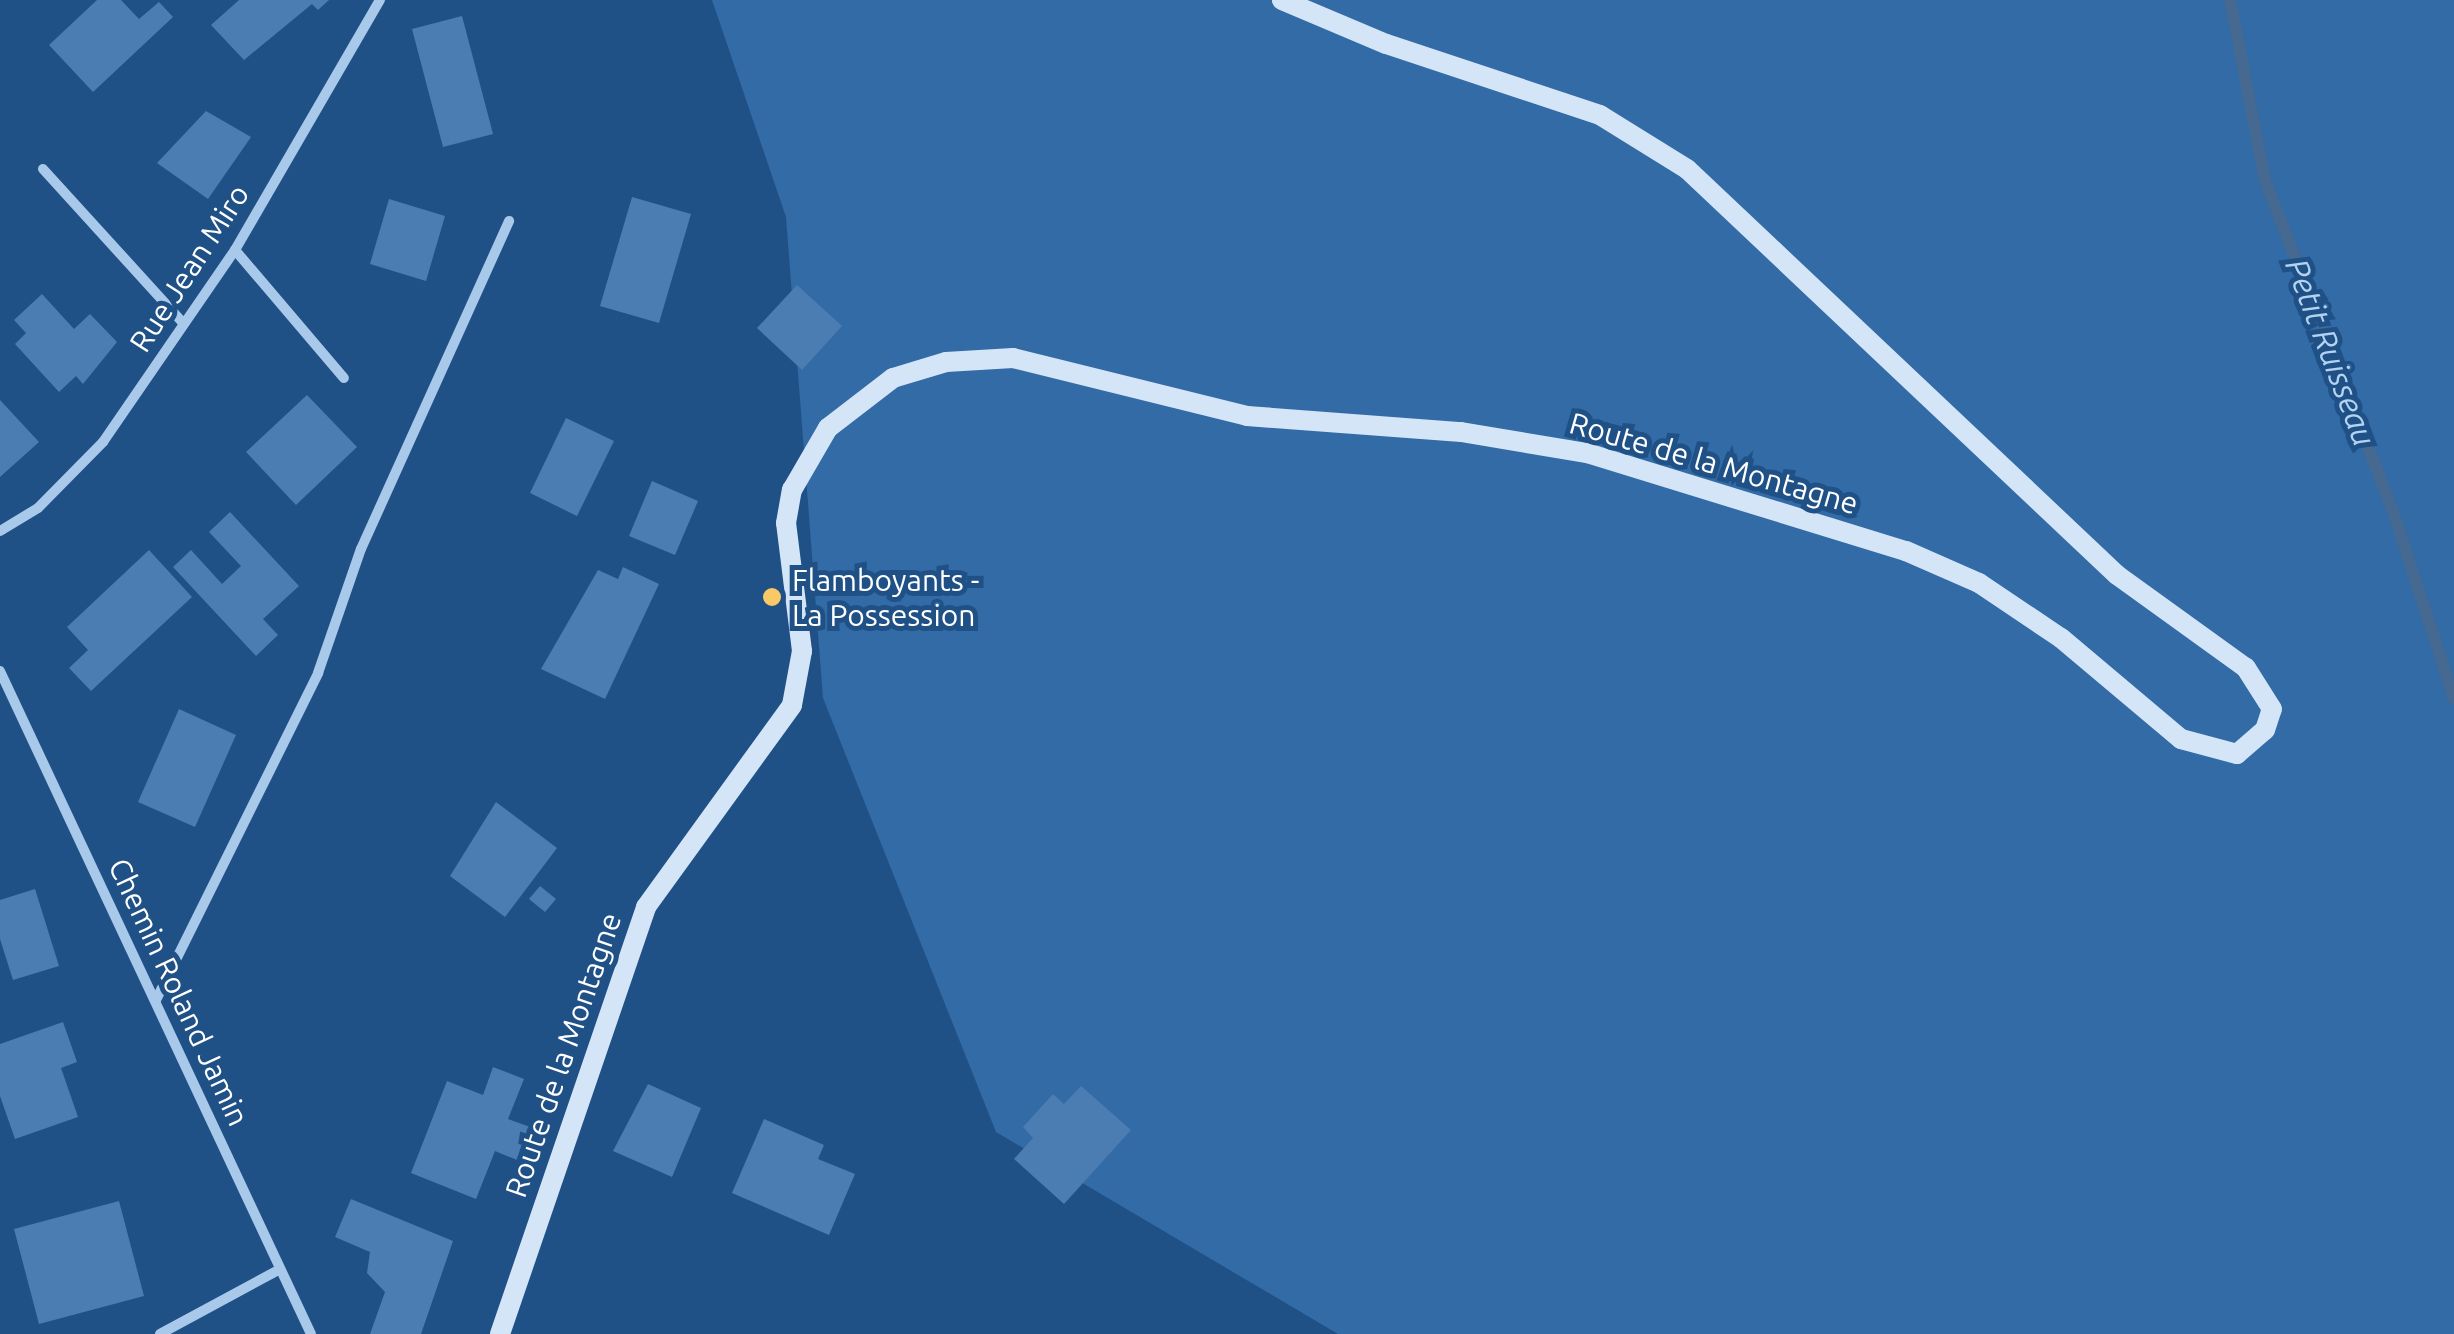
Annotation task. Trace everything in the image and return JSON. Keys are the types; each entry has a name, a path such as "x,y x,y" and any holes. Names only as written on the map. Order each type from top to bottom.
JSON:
{"main road":[{"name":"Route de la Montagne","path":"500,1334 646,907 792,705 802,651 786,523 792,490 828,428 893,378 946,362 1013,358 1247,416 1460,432 1587,453 1906,551 1979,583 2061,638 2181,739 2237,754 2266,730 2272,709 2246,668 2117,575 1687,168 1600,115 1386,44 1282,0"}],"street":[{"name":"Rue Jean Miro","path":"0,531 38,508 103,442 235,250 380,0"},
{"path":"44,169 182,323"},
{"path":"156,1000 318,673 361,549 508,221"},
{"path":"235,250 344,378"},
{"name":"Chemin Roland Jamin","path":"0,671 310,1334"},
{"path":"160,1334 280,1270"}],"shaded area":[{"path":"712,0 2454,0 2454,1334 1338,1334 996,1132 823,698 786,217"}],"building":[{"path":"97,0 121,0 139,19 159,2 173,17 93,92 49,45"},
{"path":"239,0 329,0 318,10 312,4 244,60 211,25"},
{"path":"462,16 493,134 443,147 412,29"},
{"path":"206,111 251,137 208,199 157,163"},
{"path":"632,197 691,214 659,323 600,306"},
{"path":"389,199 445,216 426,281 370,264"},
{"path":"797,285 842,326 802,370 757,328"},
{"path":"42,294 74,329 90,314 117,342 83,384 76,376 59,392 15,344 26,333 14,320"},
{"path":"307,395 357,447 296,505 246,452"},
{"path":"0,400 39,442 0,477"},
{"path":"566,418 614,441 577,516 530,493"},
{"path":"652,481 698,501 675,555 629,536"},
{"path":"230,512 299,586 263,619 278,635 256,656 173,567 191,550 222,584 241,566 209,532"},
{"path":"149,550 192,597 91,691 69,668 88,650 67,627"},
{"path":"623,567 659,584 605,699 541,669 598,570 618,579"},
{"path":"179,709 236,735 195,827 138,802"},
{"path":"496,802 557,848 505,917 450,876"},
{"path":"540,886 556,899 545,912 529,899"},
{"path":"35,889 59,966 13,980 0,939 0,900"},
{"path":"63,1022 77,1062 61,1068 78,1117 15,1139 0,1096 0,1044"},
{"path":"493,1067 524,1079 508,1119 530,1127 517,1160 495,1151 476,1199 411,1173 447,1081 483,1095"},
{"path":"648,1084 701,1108 672,1177 613,1151"},
{"path":"1081,1086 1131,1130 1064,1204 1014,1159 1033,1138 1023,1127 1053,1094 1064,1104"},
{"path":"764,1119 824,1145 818,1159 855,1174 829,1235 732,1193"},
{"path":"351,1199 453,1241 421,1334 370,1334 385,1292 367,1273 370,1252 335,1237"},
{"path":"119,1201 144,1296 39,1324 14,1229"}],"waterway":[{"name":"Petit Ruisseau","path":"2230,0 2265,180 2394,514 2454,699"}],"place":[{"name":"Flamboyants - La Possession","path":"772,597"}]}
